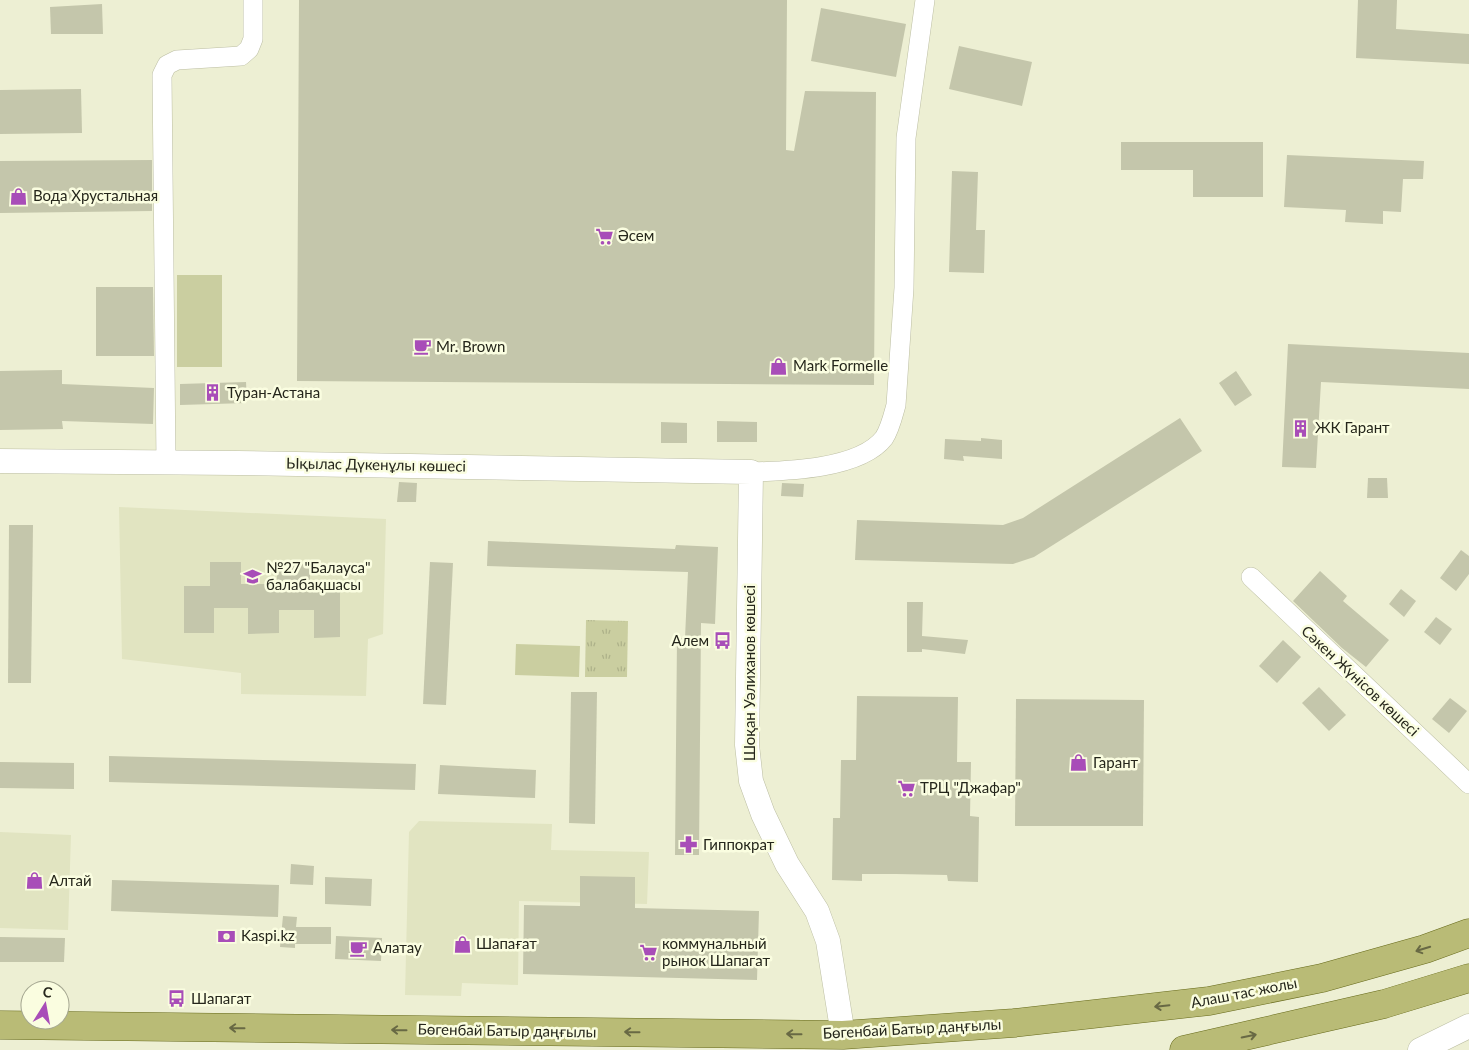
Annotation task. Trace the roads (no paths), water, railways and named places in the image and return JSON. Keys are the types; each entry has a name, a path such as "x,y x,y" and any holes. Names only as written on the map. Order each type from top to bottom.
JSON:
{"main road":[{"name":"Алаш тас жолы","path":"1014,1023 1210,1001 1322,978 1425,949 1469,933"},
{"path":"1184,1050 1384,1004 1469,978"},
{"name":"Бөгенбай Батыр даңғылы","path":"0,1025 843,1035 1014,1023"}],"street":[{"path":"166,462 162,75 167,65 177,60 241,56 249,49 253,40 253,0"},
{"path":"751,472 812,468 842,462 869,451 883,438 891,424 896,405 904,288 906,138 925,0"},
{"name":"Ықылас Дүкенұлы көшесі","path":"0,461 751,472"},
{"name":"Шоқан Уәлиханов көшесі","path":"751,472 748,745 751,781 763,814 787,864 817,912 831,957 843,1035"},
{"name":"Сәкен Жүнісов көшесі","path":"1251,578 1469,784"},
{"path":"1420,1050 1469,1026"}],"place":[{"name":"Вода Хрустальная","path":"19,196"},
{"name":"Әсем","path":"604,236"},
{"name":"Mr. Brown","path":"422,347"},
{"name":"Mark Formelle","path":"779,366"},
{"name":"Туран-Астана","path":"213,393"},
{"name":"ЖК Гарант","path":"1301,428"},
{"name":"№27 \"Балауса\" балабақшасы","path":"252,577"},
{"name":"Алем","path":"723,641"},
{"name":"Гарант","path":"1079,763"},
{"name":"ТРЦ \"Джафар\"","path":"906,788"},
{"name":"Гиппократ","path":"689,845"},
{"name":"Алтай","path":"35,881"},
{"name":"Kaspi.kz","path":"227,936"},
{"name":"Шапағат","path":"462,944"},
{"name":"Алатау","path":"359,948"},
{"name":"коммунальный рынок Шапагат","path":"648,953"},
{"name":"Шапагат","path":"177,999"}]}
